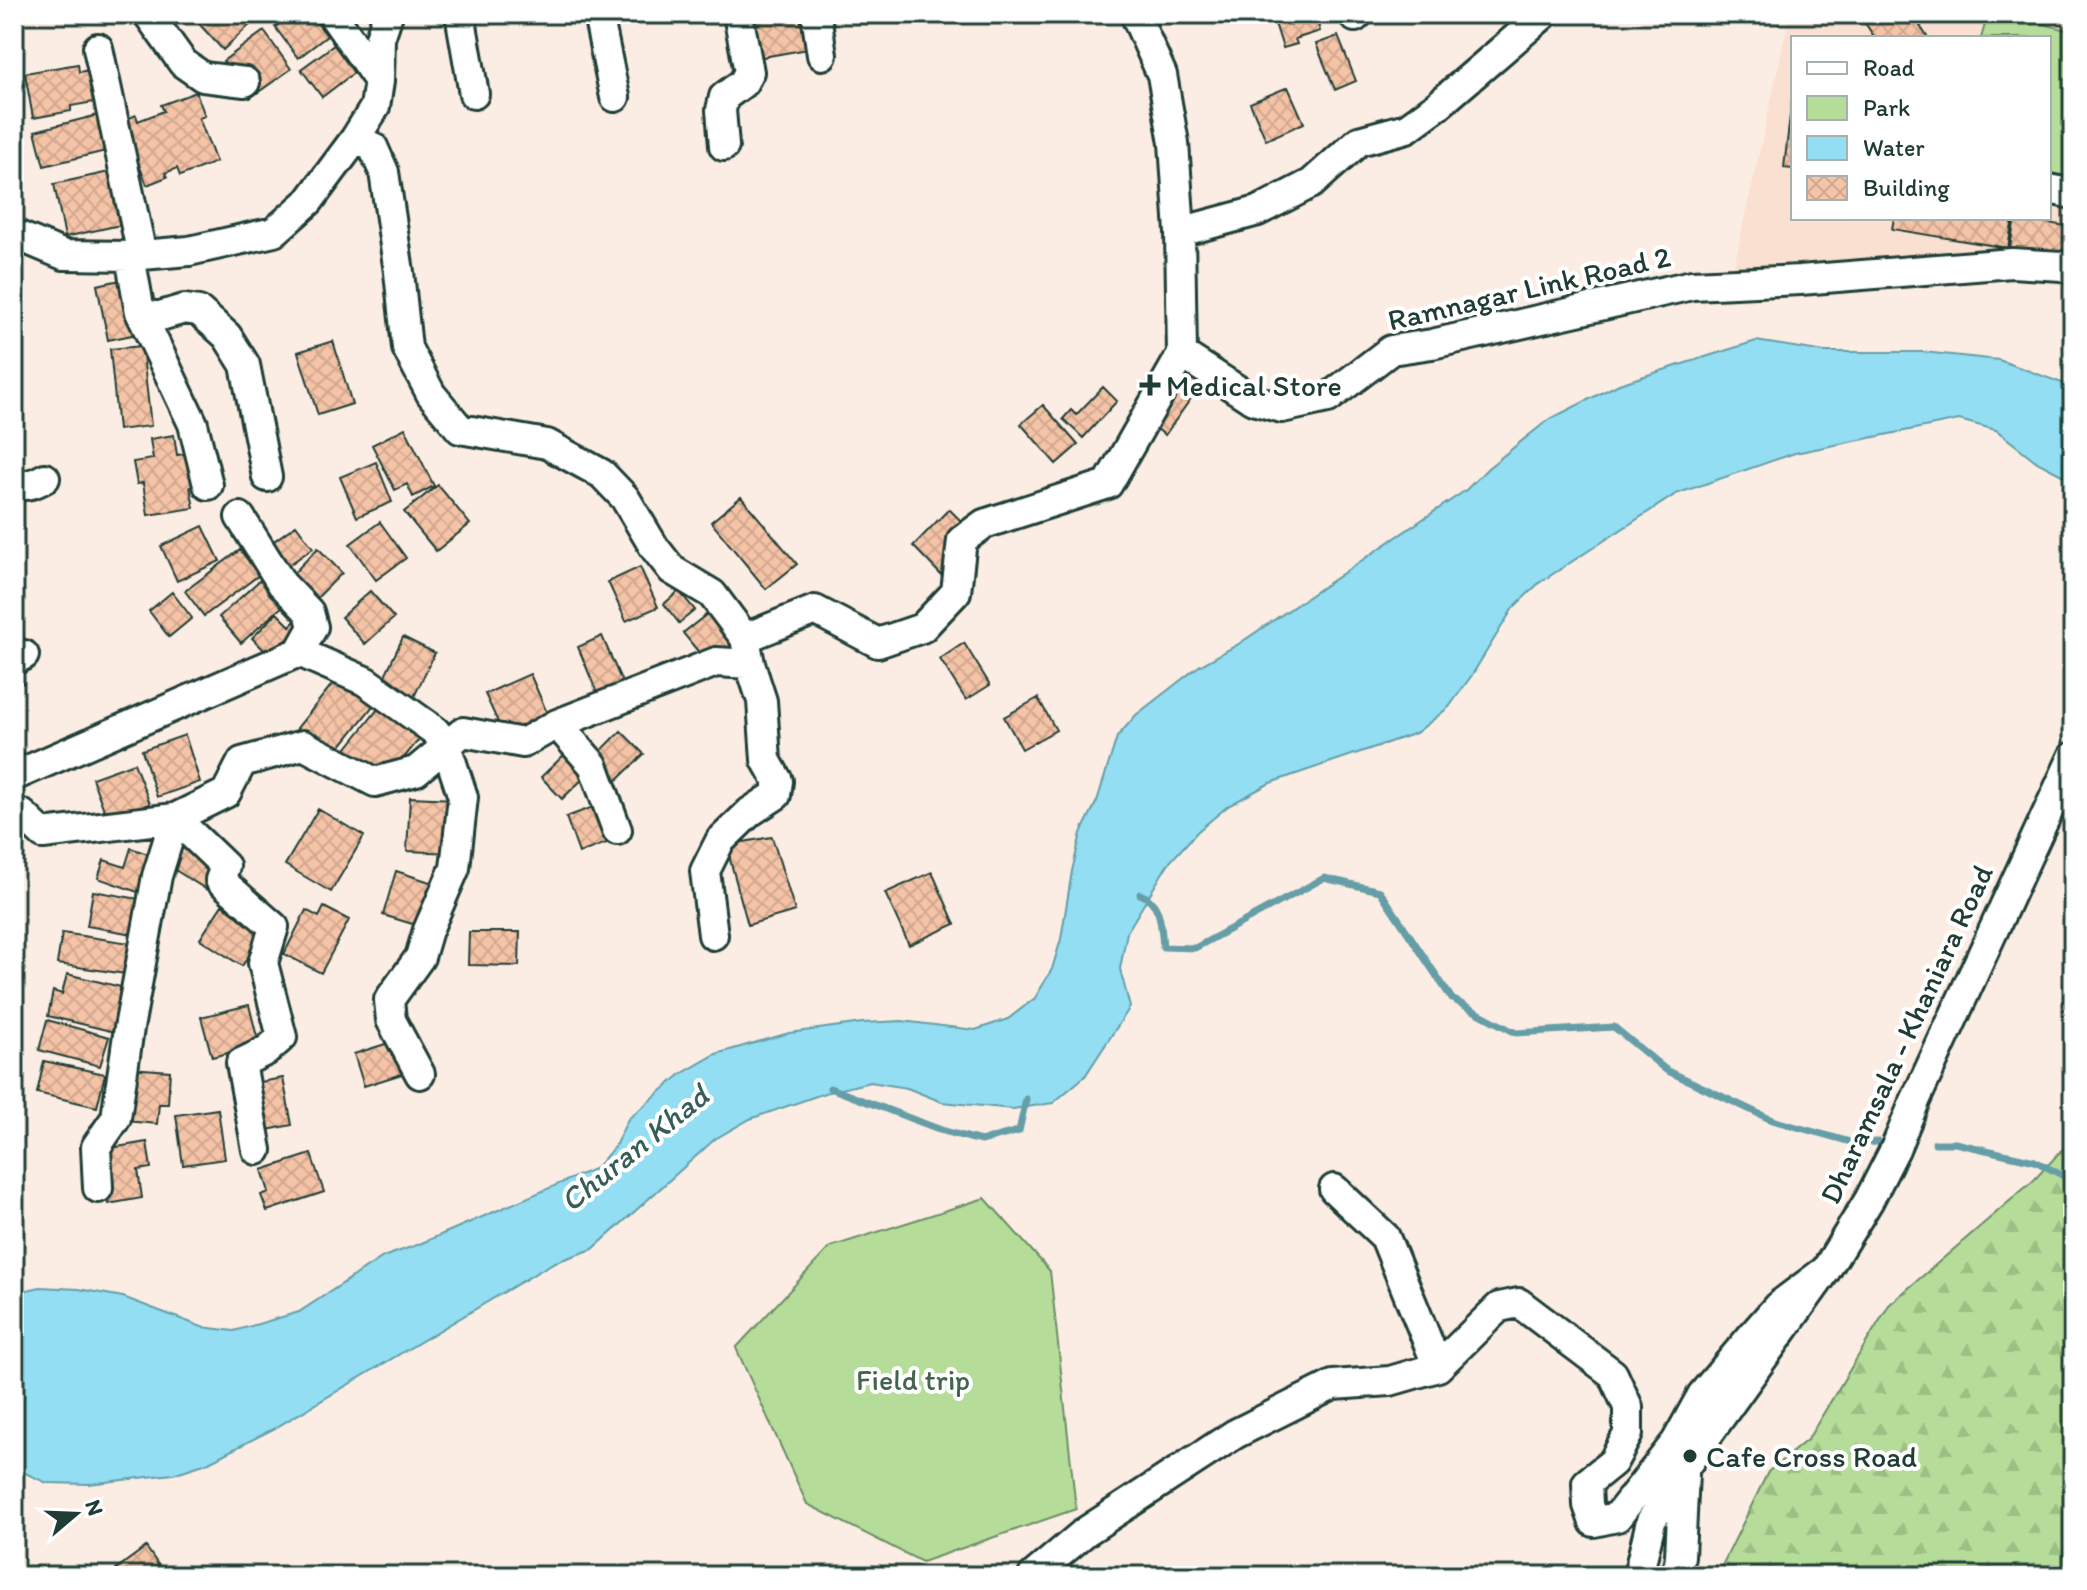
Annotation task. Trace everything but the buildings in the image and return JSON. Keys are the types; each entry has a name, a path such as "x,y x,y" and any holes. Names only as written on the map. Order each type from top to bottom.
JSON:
{"street":[{"path":"148,14 183,63 203,77 245,82"},
{"path":"332,14 379,81"},
{"path":"14,234 64,255 136,255 189,251 274,232 309,201 375,107 380,38 388,14"},
{"path":"460,14 474,94"},
{"path":"598,14 615,97"},
{"path":"724,146 721,110 724,97 743,83 749,72 738,14"},
{"path":"816,14 822,55"},
{"path":"14,815 22,814 43,834 175,818 226,793 242,762 303,745 375,782 416,771 463,732 523,743 557,724 748,651 815,610 878,643 922,628 956,592 962,540 984,524 1108,484 1182,354 1180,232 1174,143 1162,75 1135,14"},
{"path":"1180,232 1258,211 1312,183 1359,141 1407,128 1544,14"},
{"path":"98,48 136,255 140,312 193,424 208,485"},
{"path":"355,139 373,147 384,172 407,348 431,394 460,429 547,444 602,474 625,498 654,547 672,570 712,594 748,651 762,701 766,760 778,781 776,795 750,812 720,841 705,871 713,935"},
{"path":"2051,189 2073,194"},
{"name":"Ramnagar Link Road 2","path":"1182,354 1253,400 1282,408 1328,398 1391,350 1432,344 1692,285 1800,280 2012,263 2062,266 2073,270"},
{"path":"140,312 157,317 184,309 199,311 227,336 245,365 267,477"},
{"path":"14,483 34,484 45,478"},
{"path":"14,776 299,652 313,627 309,612 282,584 240,517"},
{"path":"299,652 365,681 435,731 446,745 463,797 455,868 428,930 420,957 389,1000 391,1020 420,1074"},
{"path":"557,724 593,765 617,830"},
{"name":"Dharamsala - Khaniara Road","path":"1638,1576 1651,1521 1684,1468 1826,1270 1869,1200 2073,757"},
{"path":"175,818 225,866 220,880 274,927 263,963 282,1037 266,1051 241,1063 257,1150"},
{"path":"98,1188 96,1147 116,1118 157,876 175,818"},
{"path":"1334,1189 1385,1237 1438,1367"},
{"path":"1033,1576 1085,1532 1235,1434 1333,1385 1390,1381 1438,1367 1499,1307 1519,1303 1613,1374 1628,1407 1628,1434 1613,1462 1587,1483 1588,1505 1594,1522 1617,1517 1676,1442 1702,1395 1750,1338 1778,1306 1826,1270"},
{"path":"1676,1576 1680,1556 1684,1468"}],"shaded area":[{"path":"1790,14 2073,14 2073,258 1733,270"}],"green space":[{"path":"1988,14 2009,14 2073,32 2073,182 2051,176 2051,36 1982,36"},
{"path":"2073,1138 2073,1576 1717,1576 1768,1472 1808,1439 1889,1305 2034,1180"},
{"name":"Field trip","path":"985,1198 1050,1271 1076,1509 922,1562 807,1504 736,1348 830,1247"}],"water":[{"path":"1756,341 1825,352 1923,352 1999,360 2073,387 2073,481 2037,462 1996,430 1959,420 1795,453 1676,494 1539,583 1513,608 1449,707 1416,733 1270,783 1228,806 1198,831 1168,864 1127,932 1120,969 1130,1007 1085,1076 1053,1103 1013,1109 942,1102 907,1088 870,1082 825,1093 750,1119 715,1139 593,1249 553,1263 275,1428 207,1463 173,1474 89,1484 47,1483 14,1468 14,1293 40,1287 79,1289 123,1297 202,1327 234,1331 299,1312 383,1257 596,1168 615,1146 628,1119 681,1074 716,1054 789,1033 862,1023 902,1021 975,1030 1008,1019 1035,998 1052,969 1061,939 1081,833 1097,801 1117,737 1136,715 1199,666 1237,645 1466,490 1488,468 1548,420 1619,384"}],"waterway":[{"path":"1140,894 1156,909 1163,947 1195,948 1324,878 1380,891 1452,999 1516,1033 1614,1027 1666,1070 1772,1120 1854,1143 1878,1142"},
{"name":"Churan Khad","path":"830,1088 944,1131 981,1141 1019,1131 1026,1099"},
{"path":"1935,1143 1955,1143 2035,1161 2073,1181"}],"place":[{"name":"Medical Store","path":"1150,385"},
{"name":"Cafe Cross Road","path":"1690,1456"}]}
